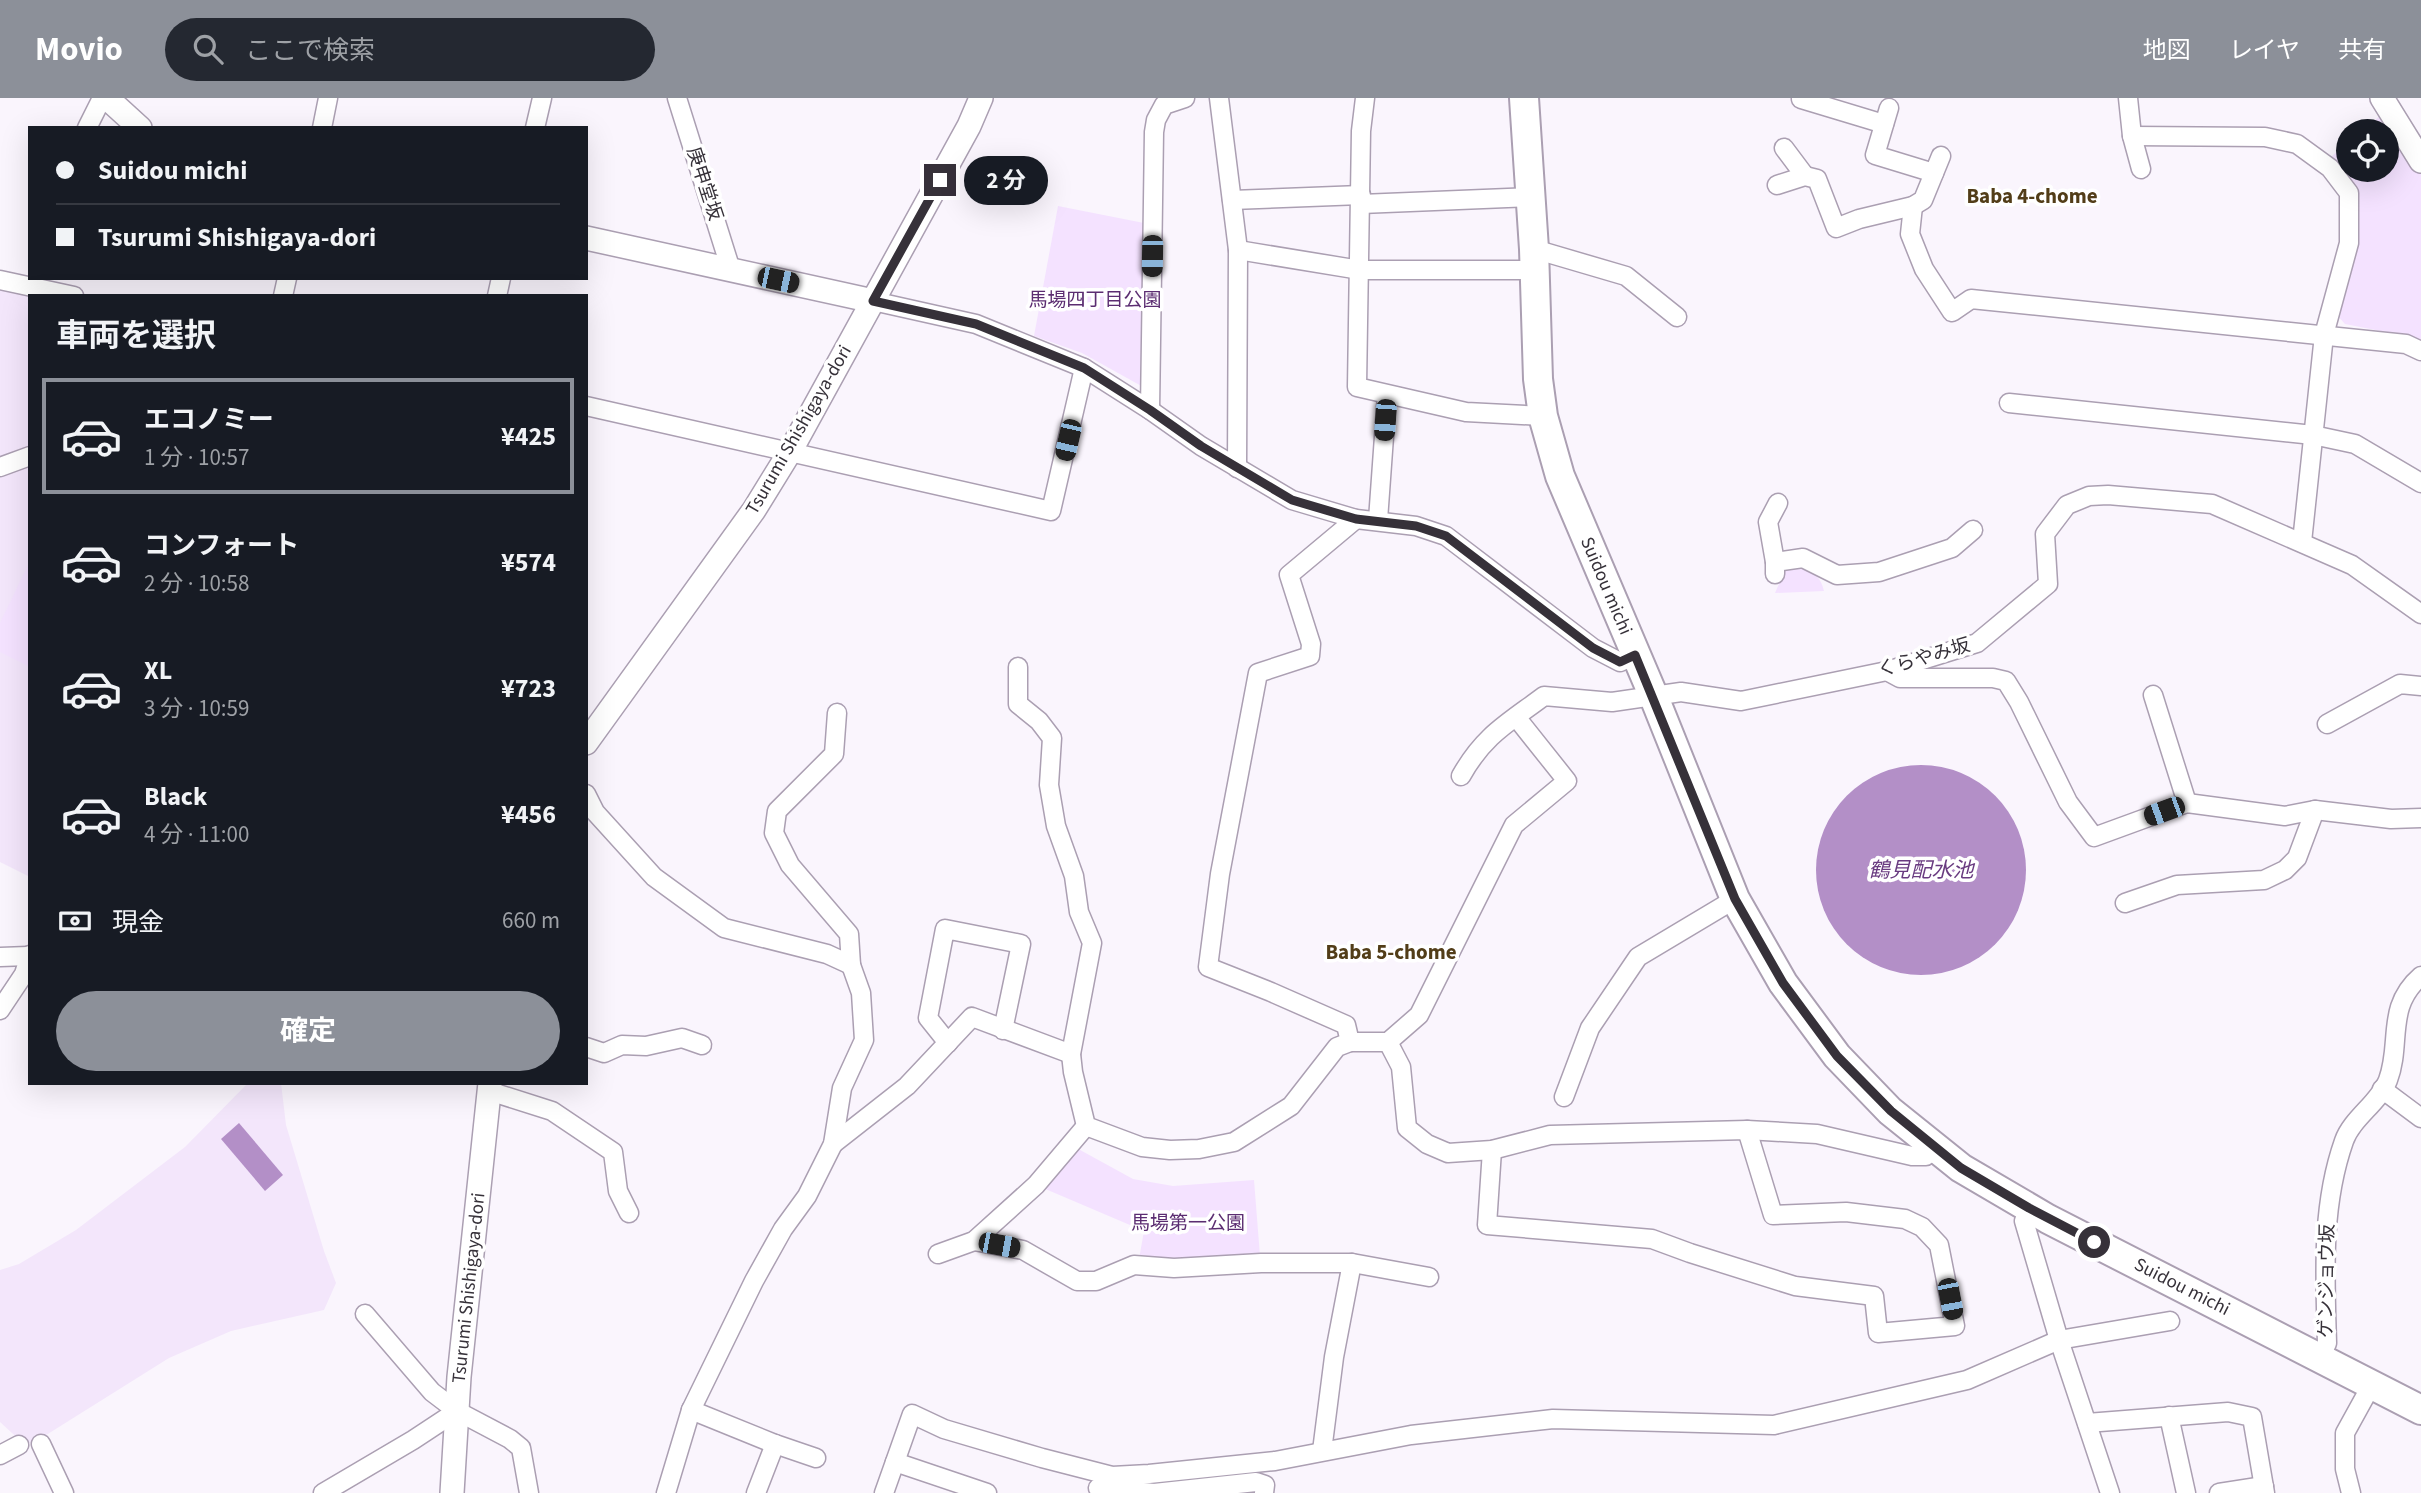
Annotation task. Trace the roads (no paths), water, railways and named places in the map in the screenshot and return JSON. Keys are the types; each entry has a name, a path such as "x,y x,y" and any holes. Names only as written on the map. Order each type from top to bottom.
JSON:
{"main road":[{"name":"Suidou michi","path":"1524,98 1538,379 1543,416 1560,476 1654,697 1735,899 1783,983 1837,1056 1891,1111 1961,1168 2029,1208 2372,1384 2418,1403"}],"street":[{"path":"88,126 105,98 138,126"},
{"path":"323,126 331,98"},
{"path":"535,126 542,98"},
{"name":"庚申堂坂","path":"677,98 731,270"},
{"name":"Tsurumi Shishigaya-dori","path":"588,740 754,510 873,301 969,126 981,98"},
{"path":"1150,410 1154,132 1156,120 1164,105 1185,98"},
{"path":"1219,98 1238,250 1237,468"},
{"path":"1365,98 1361,131 1357,387 1466,412 1543,416"},
{"path":"2128,98 2132,136 2141,169"},
{"path":"2382,98 2421,161"},
{"path":"1799,104 1887,116 1875,155 1934,173"},
{"path":"2132,136 2265,137 2297,144 2330,168 2349,193 2348,243 2324,335 2302,542 2352,565 2421,614"},
{"path":"1784,148 1805,176"},
{"path":"1777,185 1805,176 1817,178 1836,228 1859,219 1913,206 1923,200 1941,156"},
{"path":"1232,200 1531,197"},
{"path":"1913,206 1910,234 1924,269 1952,312 1971,299 2406,344 2421,351"},
{"path":"588,238 976,324 1084,368 1237,468 1292,500 1356,519 1416,526 1446,536 1593,648 1620,662 1635,655"},
{"path":"1238,250 1360,270 1534,259 1626,276 1677,317"},
{"path":"0,280 44,284 69,294"},
{"path":"588,406 1051,511 1084,368"},
{"path":"1378,520 1387,395"},
{"path":"2009,403 2313,435 2354,444 2421,483"},
{"path":"0,467 28,457"},
{"name":"くらやみ坂","path":"1461,776 1473,755 1494,732 1544,696 1612,702 1681,692 1741,701 1886,671 1977,643 2048,584 2045,534 2067,505 2089,496 2108,495 2212,504 2302,542"},
{"path":"1778,503 1769,522 1775,568 1803,558 1837,575 1879,572 1952,548 1973,530"},
{"path":"1350,1042 1346,1025 1208,967 1220,874 1258,673 1310,656 1311,644 1289,575 1356,519"},
{"path":"1018,667 1018,704 1039,721 1052,738 1049,785 1056,826 1074,876 1079,912 1092,943 1072,1054 1073,1072 1086,1126"},
{"path":"1886,671 1900,678 1993,678 2006,681 2068,802 2094,837 2187,803 2285,817 2315,810 2391,819 2421,818"},
{"path":"2327,724 2400,684 2421,687"},
{"path":"2153,695 2187,803"},
{"path":"666,1493 691,1410 754,1281 783,1229 807,1196 833,1144 842,1088 864,1040 861,993 851,965 849,934 790,864 774,833 777,811 834,754 837,713"},
{"path":"1086,1126 1130,1144 1160,1149 1199,1149 1234,1142 1292,1106 1337,1047 1350,1042 1388,1042 1419,1016 1514,825 1567,781 1517,717"},
{"path":"588,798 595,812 654,877 724,928 827,954 851,965"},
{"path":"2125,903 2177,885 2264,880 2285,870 2297,858 2315,810"},
{"path":"1563,1097 1590,1028 1638,957 1735,899"},
{"path":"948,1043 929,1017 945,929 1021,944 1003,1030"},
{"path":"0,957 28,956"},
{"path":"0,1010 24,974 28,960"},
{"name":"ゲンジョウ坂","path":"2321,1357 2327,1343 2325,1236 2332,1191 2345,1138 2387,1083 2394,1058 2394,1032 2398,1011 2413,983 2421,976"},
{"path":"833,1144 907,1086 972,1017 1072,1054"},
{"path":"588,1048 604,1053 622,1045 646,1046 682,1038 702,1045"},
{"path":"1388,1042 1401,1068 1407,1128 1427,1144 1448,1153 1492,1150 1550,1135 1747,1130 1817,1134 1912,1156 1926,1156 1934,1148"},
{"path":"489,1087 552,1111 613,1152 618,1191 629,1213"},
{"name":"Tsurumi Shishigaya-dori","path":"452,1493 457,1411 489,1087"},
{"path":"2382,1089 2421,1118"},
{"path":"938,1254 974,1241 1036,1185 1086,1126"},
{"path":"1492,1150 1487,1225 1652,1239 1795,1286 1874,1296 1878,1333 1955,1326 1940,1245 1922,1227 1905,1219 1846,1212 1773,1215 1747,1130"},
{"path":"2029,1208 2024,1221 2059,1340 2110,1493"},
{"path":"974,1241 1023,1250 1077,1281 1096,1281 1134,1265 1174,1268 1261,1263 1352,1263 1429,1277"},
{"path":"1322,1451 1334,1357 1352,1263"},
{"path":"365,1314 432,1392 457,1411 510,1439 521,1448 529,1493"},
{"path":"1099,1485 1112,1476 1275,1461 1411,1435 1553,1419 1774,1425 1966,1380 2059,1340 2170,1321"},
{"path":"2351,1493 2345,1469 2345,1433 2372,1384"},
{"path":"691,1410 816,1458"},
{"path":"323,1493 457,1411"},
{"path":"2087,1423 2228,1412 2252,1417 2264,1490 2219,1493"},
{"path":"884,1493 912,1414 944,1429 1042,1458 1099,1485 1154,1493 1256,1482 1265,1485 1264,1493"},
{"path":"2169,1416 2186,1493"},
{"path":"41,1444 64,1493"},
{"path":"756,1493 775,1444"},
{"path":"0,1455 19,1445"},
{"path":"895,1462 987,1493"}],"water":[{"name":"鶴見配水池","path":"1921,765 1942,767 1961,773 1995,796 2018,830 2024,849 2024,891 2018,910 1995,944 1961,967 1942,973 1921,975 1900,973 1881,967 1847,944 1824,910 1818,891 1816,870 1818,849 1824,830 1847,796 1881,773 1900,767"},
{"path":"239,1123 283,1175 265,1191 221,1139"}],"district":[{"name":"Baba 4-chome","path":"2032,196"},
{"name":"Baba 5-chome","path":"1391,952"}],"park label":[{"name":"馬場四丁目公園","path":"1095,300"},
{"name":"馬場第一公園","path":"1188,1223"}]}
